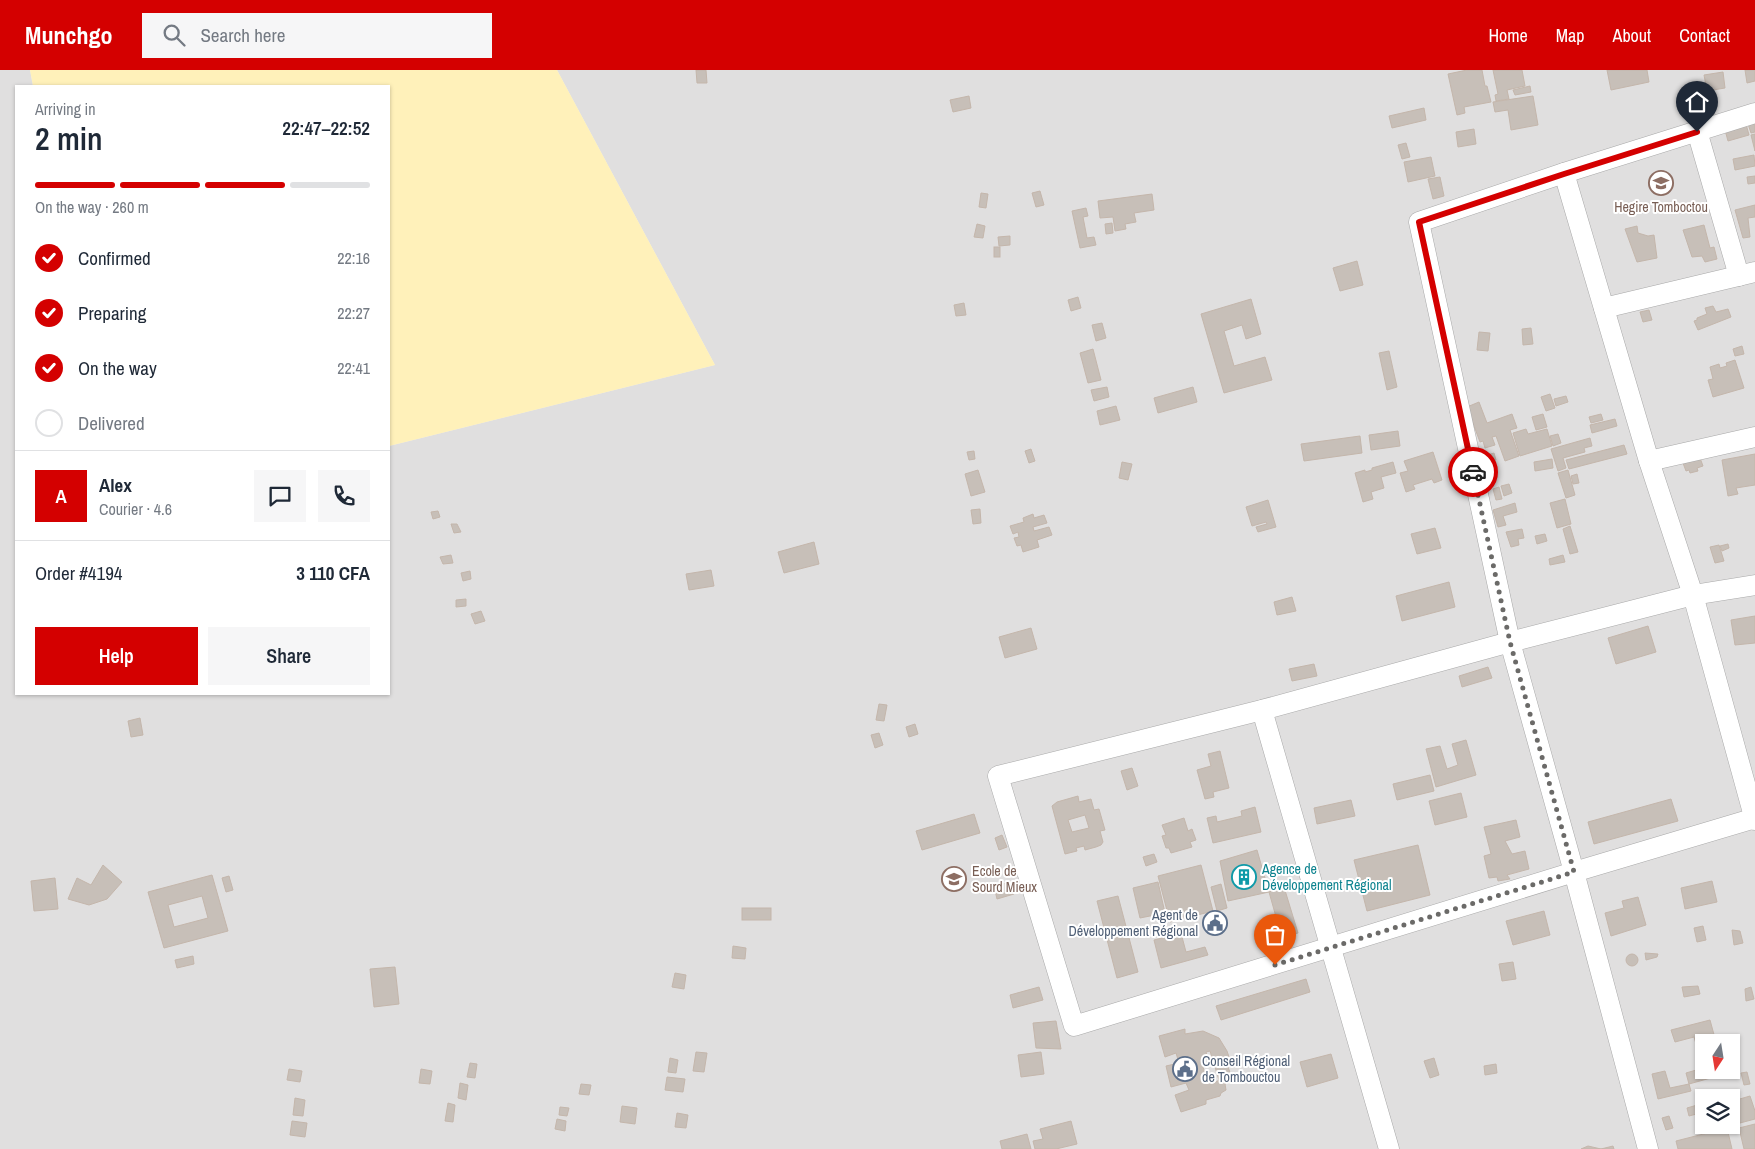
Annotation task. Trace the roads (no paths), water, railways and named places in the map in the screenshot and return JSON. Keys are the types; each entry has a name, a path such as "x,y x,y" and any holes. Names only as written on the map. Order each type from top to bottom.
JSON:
{"street":[{"path":"1648,1149 1510,642 1419,222 1755,113"},
{"path":"1604,308 1747,274 1697,132"},
{"path":"1564,174 1649,460 1693,595 1746,756 1755,819 1574,872 1074,1026 998,776 1262,710 1510,642 1693,595 1755,585"},
{"path":"1649,460 1755,436"},
{"path":"1262,710 1389,1149"}],"place":[{"name":"Hegire Tomboctou","path":"1661,183"},
{"name":"Agence de Développement Régional","path":"1244,877"},
{"name":"Ecole de Sourd Mieux","path":"954,879"},
{"name":"Agent de Développement Régional","path":"1215,923"},
{"name":"Conseil Régional de Tombouctou","path":"1185,1069"}]}
